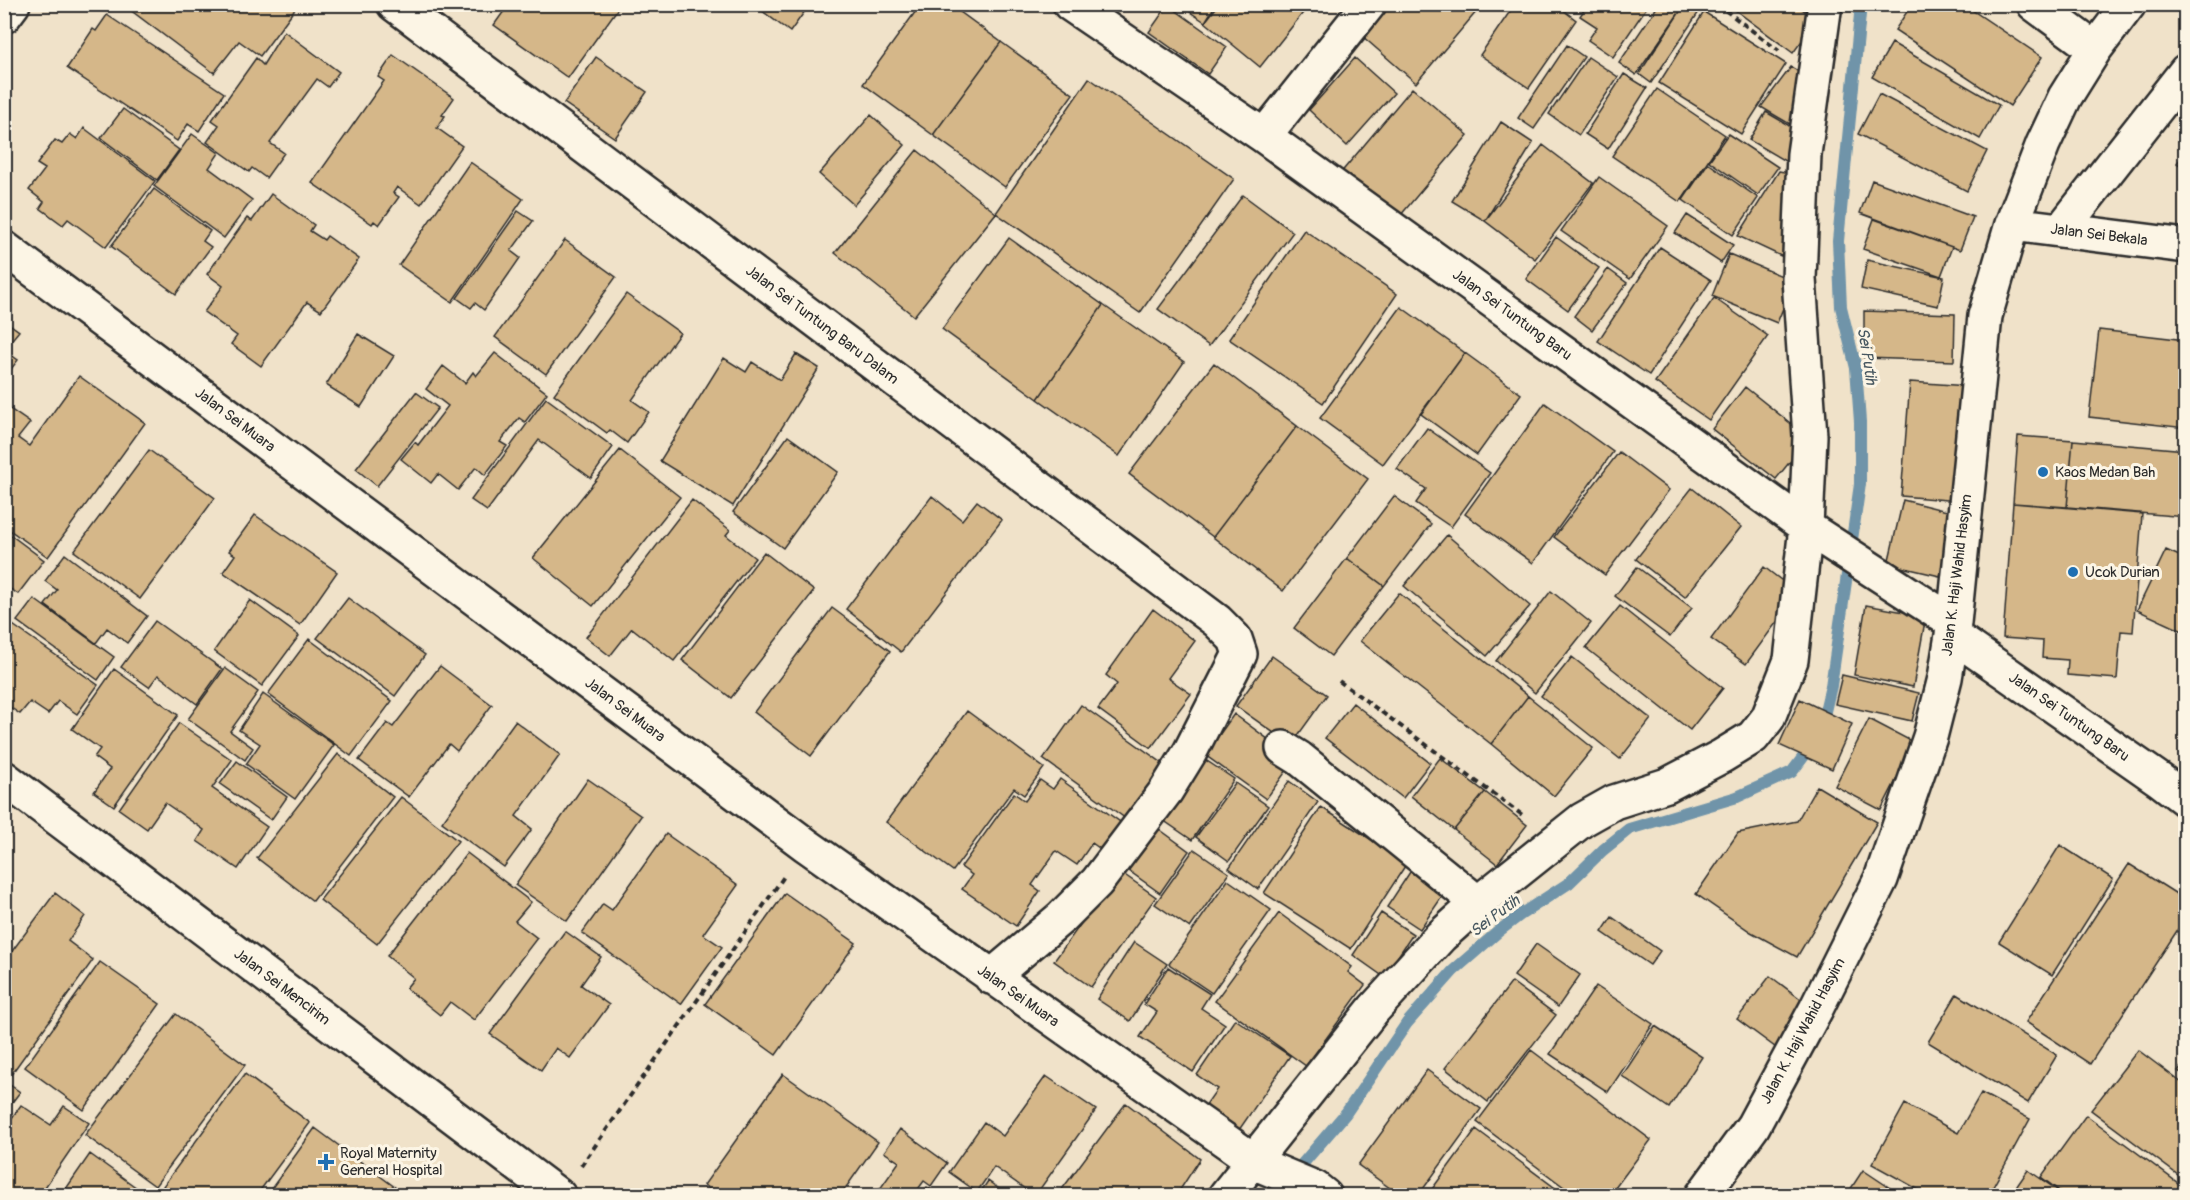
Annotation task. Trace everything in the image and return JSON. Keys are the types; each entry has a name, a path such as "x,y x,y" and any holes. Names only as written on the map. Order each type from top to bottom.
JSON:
{"street":[{"path":"4,16 13,4"},
{"name":"Jalan Sei Tuntung Baru Dalam","path":"394,4 1217,621 1235,639 1240,654 1190,752 1166,791 1097,882 1062,917 991,977"},
{"name":"Jalan Sei Tuntung Baru","path":"1070,4 1264,136 1819,536 1953,629 2173,775 2186,800"},
{"path":"1264,136 1369,4"},
{"path":"1225,1196 1257,1163 1374,1009 1441,936 1478,903 1582,820 1614,802 1667,785 1753,737 1768,718 1791,660 1819,536 1799,279 1804,154 1825,4"},
{"path":"2034,4 2096,49"},
{"name":"Jalan K. Haji Wahid Hasyim","path":"1702,1196 1753,1126 1816,1009 1881,879 1930,737 1944,678 1953,629 1985,316 2012,224 2043,144 2065,97 2129,4"},
{"path":"2061,230 2186,71"},
{"name":"Jalan Sei Bekala","path":"2012,224 2186,246"},
{"name":"Jalan Sei Muara","path":"4,248 806,845 1257,1163 1320,1192"},
{"path":"1283,748 1299,758 1478,903"},
{"name":"Jalan Sei Mencirim","path":"4,778 567,1186"}],"path":[{"path":"1717,4 1814,77"},
{"path":"1339,681 1557,840"},
{"path":"567,1186 806,845"}],"building":[{"path":"126,4 295,4 297,6 260,56 239,41 214,73 125,6"},
{"path":"509,4 621,4 568,78 494,25"},
{"path":"753,4 810,4 790,32"},
{"path":"921,4 949,4 1001,42 933,135 863,84"},
{"path":"1178,4 1216,4 1205,22"},
{"path":"1219,4 1310,4 1260,67 1205,22"},
{"path":"1376,4 1483,4 1416,83 1354,29"},
{"path":"1515,4 1555,4 1576,20 1529,88 1480,55"},
{"path":"1588,4 1649,4 1613,57 1588,40 1597,27 1580,16"},
{"path":"1659,4 1685,4 1636,75 1619,63"},
{"path":"1685,4 1695,4 1701,9 1651,83 1639,74"},
{"path":"1727,4 1795,4 1817,20 1793,53"},
{"path":"1912,4 1963,4 2042,57 2010,106 1895,30"},
{"path":"1168,5 1227,47 1208,74 1149,32"},
{"path":"1704,12 1786,64 1741,134 1659,83"},
{"path":"107,15 224,93 199,131 188,124 177,141 67,68 93,29 96,31"},
{"path":"284,31 339,72 328,87 317,79 270,143 284,153 266,178 252,168 249,172 207,142 219,125 212,120 256,58 263,65"},
{"path":"1001,42 1073,94 1005,187 933,135"},
{"path":"1892,43 1999,105 1980,139 1872,77"},
{"path":"1567,45 1584,57 1534,129 1518,118"},
{"path":"393,55 454,98 442,115 445,116 437,128 462,146 421,204 397,187 393,193 399,197 379,225 374,221 372,224 312,183 384,81 378,77"},
{"path":"596,57 647,92 615,138 564,103"},
{"path":"1588,57 1618,77 1579,135 1549,114"},
{"path":"1355,58 1394,93 1347,146 1309,110"},
{"path":"1791,67 1811,79 1800,130 1761,107"},
{"path":"1624,74 1647,88 1608,149 1585,134"},
{"path":"1089,78 1234,179 1140,313 996,213"},
{"path":"1412,88 1468,135 1395,222 1339,175"},
{"path":"1657,89 1725,135 1680,202 1612,156"},
{"path":"1879,94 1987,151 1967,191 1858,134"},
{"path":"123,109 179,150 157,180 101,138"},
{"path":"1766,112 1798,131 1797,168 1749,140"},
{"path":"871,115 905,145 854,205 819,174"},
{"path":"1501,122 1533,143 1485,221 1452,201"},
{"path":"84,128 155,181 106,247 68,219 63,225 40,208 44,202 29,190 45,169 37,164 55,140 62,144 70,134 77,139"},
{"path":"192,134 219,153 209,168 252,200 224,238 154,186"},
{"path":"1728,134 1778,167 1758,195 1709,161"},
{"path":"1543,145 1593,183 1535,259 1485,221"},
{"path":"917,150 996,213 914,316 835,253"},
{"path":"2186,151 2186,169 2177,163"},
{"path":"470,162 523,199 452,302 399,265"},
{"path":"1708,163 1758,198 1733,235 1683,200"},
{"path":"1779,171 1800,175 1798,264 1738,236"},
{"path":"1599,177 1668,226 1630,279 1561,231"},
{"path":"1872,180 1973,217 1960,250 1860,213"},
{"path":"154,189 210,231 203,241 211,247 176,294 111,246"},
{"path":"271,194 314,225 310,231 324,240 327,236 359,259 321,311 307,302 261,366 231,344 237,336 204,312 223,286 207,274 247,218 252,221"},
{"path":"1243,195 1293,232 1209,346 1158,309"},
{"path":"518,211 533,221 511,251 520,258 484,310 475,303 471,308 457,298"},
{"path":"1687,215 1733,245 1721,263 1675,233"},
{"path":"1874,219 1952,247 1941,276 1863,249"},
{"path":"1304,230 1397,294 1323,403 1229,339"},
{"path":"1556,237 1599,268 1568,310 1526,279"},
{"path":"1009,238 1103,305 1038,399 942,329"},
{"path":"565,240 616,277 546,374 495,337"},
{"path":"1660,247 1711,280 1649,375 1598,341"},
{"path":"1729,254 1794,281 1777,323 1712,296"},
{"path":"1867,260 1944,277 1938,306 1861,289"},
{"path":"1608,269 1627,283 1592,330 1574,316"},
{"path":"626,294 680,333 632,400 649,412 627,443 610,430 607,433 554,394"},
{"path":"1714,298 1768,336 1709,420 1655,382"},
{"path":"1103,305 1184,362 1119,456 1038,399"},
{"path":"1401,307 1465,353 1383,464 1320,418"},
{"path":"1864,311 1955,314 1954,361 1864,358"},
{"path":"4,320 19,331 4,349"},
{"path":"2099,330 2186,340 2186,428 2089,417"},
{"path":"358,334 394,356 361,407 326,385"},
{"path":"4,350 18,360 4,378"},
{"path":"495,353 547,393 525,422 519,418 500,442 507,446 485,475 476,467 458,490 438,474 431,483 401,459 415,442 418,445 448,406 426,389 443,366 465,383 473,372 476,376"},
{"path":"1465,353 1521,394 1477,455 1421,414"},
{"path":"796,354 819,368 733,506 660,461 724,358 746,372 752,362 780,380"},
{"path":"1214,363 1297,426 1213,537 1129,474"},
{"path":"79,376 145,423 48,557 4,526 4,405 30,423 18,438 29,446"},
{"path":"1910,382 1968,386 1959,501 1901,496"},
{"path":"1745,387 1809,438 1776,479 1712,429"},
{"path":"416,392 438,408 377,486 356,469"},
{"path":"546,398 613,447 591,478 539,440 487,511 471,500"},
{"path":"1545,403 1613,452 1533,563 1465,514"},
{"path":"1297,426 1368,479 1283,591 1213,537"},
{"path":"1427,428 1490,473 1451,527 1416,503 1426,489 1397,469"},
{"path":"788,436 838,472 783,548 733,512"},
{"name":"Kaos Medan Bah","path":"2018,436 2073,440 2067,507 2013,503"},
{"path":"2073,440 2186,450 2186,517 2067,507"},
{"path":"149,450 215,498 140,599 74,551"},
{"path":"620,450 680,497 593,606 533,558"},
{"path":"1619,452 1669,490 1605,575 1554,537"},
{"path":"1692,488 1741,527 1685,597 1636,559"},
{"path":"932,496 962,520 977,501 1002,520 901,652 846,609"},
{"path":"1394,496 1431,524 1384,586 1347,558"},
{"path":"692,500 730,530 726,535 755,558 674,661 632,628 610,656 586,637"},
{"path":"1903,500 1955,513 1940,576 1888,564"},
{"name":"Ucok Durian","path":"2013,503 2142,514 2133,632 2121,631 2117,679 2067,675 2068,660 2042,658 2043,641 2003,638"},
{"path":"255,515 337,572 300,625 223,572 235,555 229,551"},
{"path":"4,530 44,560 18,594 4,585"},
{"path":"1447,535 1530,606 1487,656 1404,586"},
{"path":"2166,550 2186,559 2185,632 2137,610"},
{"path":"764,552 814,591 731,698 682,660"},
{"path":"65,554 147,616 127,643 107,628 96,643 45,605 57,590 45,581"},
{"path":"1347,558 1384,586 1331,656 1294,628"},
{"path":"1637,567 1692,608 1670,637 1615,596"},
{"path":"1764,567 1798,593 1746,664 1711,639"},
{"path":"1551,591 1591,623 1535,693 1496,661"},
{"path":"1399,593 1528,696 1491,744 1360,641"},
{"path":"348,598 425,655 395,696 317,638"},
{"path":"34,599 114,657 98,680 17,621"},
{"path":"250,600 299,636 262,686 214,651"},
{"path":"1866,605 1926,616 1913,687 1854,675"},
{"path":"1620,606 1723,688 1690,730 1586,648"},
{"path":"832,608 890,651 811,756 754,712"},
{"path":"1153,609 1195,641 1168,678 1191,694 1151,748 1098,709 1117,684 1106,675"},
{"path":"155,621 222,669 197,704 158,675 149,687 121,667"},
{"path":"10,623 98,685 77,714 58,701 48,714 30,702 20,714 4,703 4,631"},
{"path":"309,639 392,701 351,756 268,694"},
{"path":"1272,656 1327,695 1291,745 1236,706"},
{"path":"1572,657 1651,719 1620,759 1541,696"},
{"path":"440,666 492,705 457,751 449,744 409,797 359,760 387,723 393,727"},
{"path":"225,668 258,692 230,731 253,748 245,760 188,719"},
{"path":"114,669 178,715 114,806 94,792 110,769 94,757 100,749 72,729"},
{"path":"1842,675 1919,693 1912,721 1835,704"},
{"path":"263,694 334,745 295,799 246,764 260,744 239,730"},
{"path":"1528,696 1593,748 1554,796 1491,744"},
{"path":"1800,699 1852,724 1832,769 1779,745"},
{"path":"1353,703 1430,763 1403,798 1325,738"},
{"path":"1081,705 1175,772 1136,826 1043,759"},
{"path":"967,711 1044,768 1024,795 1014,788 953,871 886,822"},
{"path":"1234,714 1295,759 1266,799 1205,755"},
{"path":"1869,719 1915,743 1881,810 1835,786"},
{"path":"515,721 560,755 516,816 532,829 504,867 442,822"},
{"path":"179,723 232,760 212,788 267,827 238,869 197,841 204,830 165,803 147,829 119,809"},
{"path":"338,754 393,797 313,901 257,858"},
{"path":"1201,757 1234,779 1192,840 1160,818"},
{"path":"1440,758 1485,792 1454,830 1411,796"},
{"path":"237,761 287,797 271,820 220,784"},
{"path":"588,779 641,816 567,921 515,885"},
{"path":"1060,779 1130,829 1110,856 1092,843 1077,865 1056,851 1032,885 1040,891 1016,926 962,889 972,875 961,867 1014,793 1025,801 1040,780 1053,789"},
{"path":"1289,781 1318,802 1258,889 1229,868"},
{"path":"1235,783 1268,806 1229,861 1196,837"},
{"path":"1817,786 1877,822 1797,957 1751,932 1696,894 1738,833 1797,821"},
{"path":"1485,792 1527,825 1497,864 1454,830"},
{"path":"401,797 458,841 377,944 320,900"},
{"path":"1321,807 1407,863 1351,949 1264,893"},
{"path":"1155,826 1189,851 1160,893 1125,868"},
{"path":"666,834 738,885 703,934 722,947 681,1004 582,933 603,904 612,910"},
{"path":"2060,845 2113,879 2052,975 1999,942"},
{"path":"1194,849 1229,873 1190,928 1155,904"},
{"path":"467,853 531,902 515,921 537,938 474,1020 450,1002 440,1015 406,988 414,978 387,956"},
{"path":"2129,864 2186,900 2186,917 2090,1064 2026,1022"},
{"path":"1412,869 1446,891 1420,929 1387,907"},
{"path":"1119,871 1156,897 1091,987 1054,961"},
{"path":"1228,880 1271,910 1212,993 1169,964"},
{"path":"55,893 85,916 68,941 93,960 10,1076 4,1072 4,962"},
{"path":"785,893 856,943 776,1055 705,1004"},
{"path":"1279,913 1352,967 1348,972 1365,985 1306,1066 1215,1001"},
{"path":"1381,913 1413,934 1384,977 1353,955"},
{"path":"1612,917 1660,951 1650,965 1602,932"},
{"path":"565,931 601,957 581,985 609,1005 570,1058 556,1048 541,1070 490,1034"},
{"path":"1134,942 1167,964 1130,1021 1097,999"},
{"path":"1536,944 1580,975 1558,1007 1514,976"},
{"path":"100,962 160,1004 84,1110 25,1067"},
{"path":"1168,967 1210,994 1201,1008 1225,1024 1193,1072 1140,1037 1157,1012 1144,1004"},
{"path":"1770,976 1811,1007 1779,1050 1737,1019"},
{"path":"1512,982 1556,1015 1488,1102 1445,1068"},
{"path":"1596,986 1653,1024 1608,1092 1550,1054"},
{"path":"1957,994 2057,1055 2028,1103 1928,1042"},
{"path":"176,1014 245,1065 155,1186 85,1135"},
{"path":"1235,1019 1290,1056 1239,1130 1205,1106 1217,1089 1197,1075"},
{"path":"1655,1026 1702,1057 1669,1108 1622,1076"},
{"path":"1531,1050 1651,1140 1609,1196 1576,1196 1477,1122"},
{"path":"2138,1050 2186,1086 2186,1181 2091,1110"},
{"path":"2186,1060 2186,1076 2178,1071"},
{"path":"1427,1070 1481,1109 1418,1196 1401,1196 1358,1165"},
{"path":"245,1074 310,1123 256,1196 175,1196 163,1186"},
{"path":"783,1074 878,1142 840,1196 718,1196 704,1185"},
{"path":"1046,1076 1096,1110 1035,1196 994,1167 977,1192 949,1172 984,1122 1003,1136"},
{"path":"4,1081 20,1092 4,1113"},
{"path":"1981,1093 2030,1119 1988,1196 1930,1196 1872,1164 1905,1104 1958,1133"},
{"path":"1126,1103 1200,1159 1176,1196 1057,1196"},
{"path":"21,1105 51,1125 64,1106 89,1123 39,1196 4,1196 4,1129"},
{"path":"2086,1115 2186,1189 2186,1196 2066,1196 2041,1177"},
{"name":"Royal Maternity General Hospital","path":"315,1128 407,1196 266,1196"},
{"path":"900,1129 947,1163 931,1186 924,1181 913,1196 875,1196 899,1162 884,1152"},
{"path":"1476,1129 1566,1196 1427,1196"},
{"path":"90,1154 148,1196 61,1196"},
{"path":"1863,1170 1902,1196 1846,1196"},
{"path":"2028,1170 2057,1190 2053,1196 2010,1196"},
{"path":"988,1181 1009,1196 978,1196"},
{"path":"927,1187 940,1196 921,1196"}],"waterway":[{"name":"Sei Putih","path":"1825,711 1831,686 1860,484 1860,422 1856,368 1841,307 1838,241 1861,4"},
{"name":"Sei Putih","path":"1275,1196 1346,1113 1407,1023 1453,971 1499,931 1569,883 1629,829 1737,797 1792,772 1804,756"}],"place":[{"name":"Kaos Medan Bah","path":"2043,472"},
{"name":"Ucok Durian","path":"2073,572"},
{"name":"Royal Maternity General Hospital","path":"326,1162"}]}
